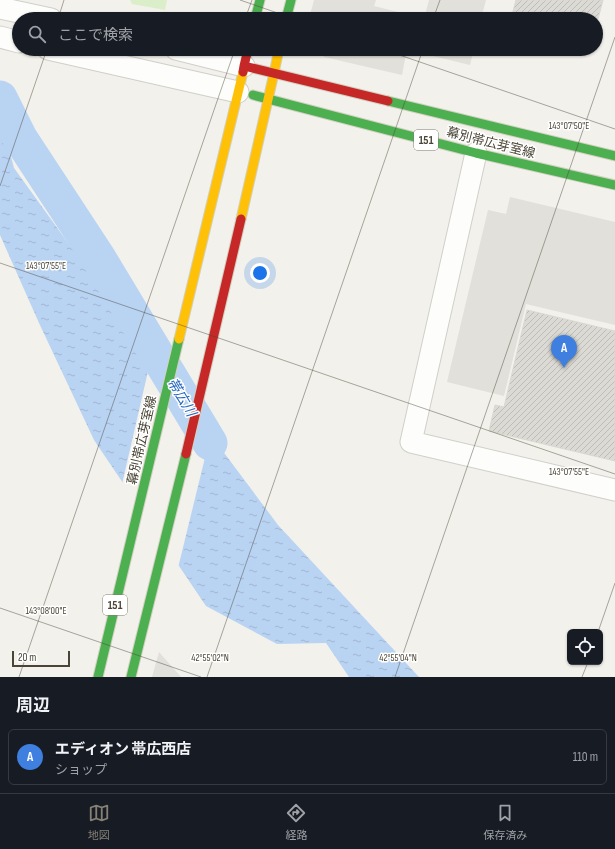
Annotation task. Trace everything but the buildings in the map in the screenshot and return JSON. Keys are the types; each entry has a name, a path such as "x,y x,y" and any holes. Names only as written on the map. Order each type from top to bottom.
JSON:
{"main road":[{"path":"257,12 260,0"},
{"path":"288,12 291,0"},
{"path":"274,73 278,56"},
{"name":"幕別帯広芽室線","path":"98,677 246,58 274,73 615,156"},
{"name":"151","path":"131,677 229,270 274,73"},
{"name":"幕別帯広芽室線","path":"238,92 476,153 615,185"}],"street":[{"path":"0,8 19,12"},
{"path":"0,37 12,40"},
{"path":"77,56 238,92"},
{"path":"230,56 246,58"},
{"path":"476,153 411,442 615,490"}],"green space":[{"path":"130,0 167,0 165,10 132,4"}],"shaded area":[{"path":"314,0 376,0 374,6 398,12 311,12"},
{"path":"429,0 486,0 483,12 426,12"},
{"path":"323,56 406,56 402,75"},
{"path":"433,56 472,56 470,65"},
{"path":"510,197 615,222 615,325 526,304 504,396 447,382 488,210 506,214"},
{"path":"159,652 181,677 152,677"}],"water":[{"path":"0,115 14,168 97,283 278,525 419,677 349,677 326,643 277,644 206,606 94,440 39,323 0,235"}],"pier":[{"path":"152,354 211,433 178,568 122,484"}],"waterway":[{"name":"帯広川","path":"0,98 20,138 98,257 210,443"}],"traffic: fast":[{"path":"257,12 260,0"},
{"path":"288,12 291,0"},
{"path":"253,95 476,153 615,185"},
{"path":"388,101 615,156"},
{"path":"98,677 179,339"},
{"path":"131,677 186,454"}],"traffic: slow":[{"path":"274,73 278,56"},
{"path":"179,339 243,72"},
{"path":"241,219 274,73"}],"traffic: jam":[{"path":"244,66 246,56"},
{"path":"243,72 244,66 388,101"},
{"path":"186,454 241,219"}],"place":[{"name":"エディオン 帯広西店","path":"564,368"}]}
